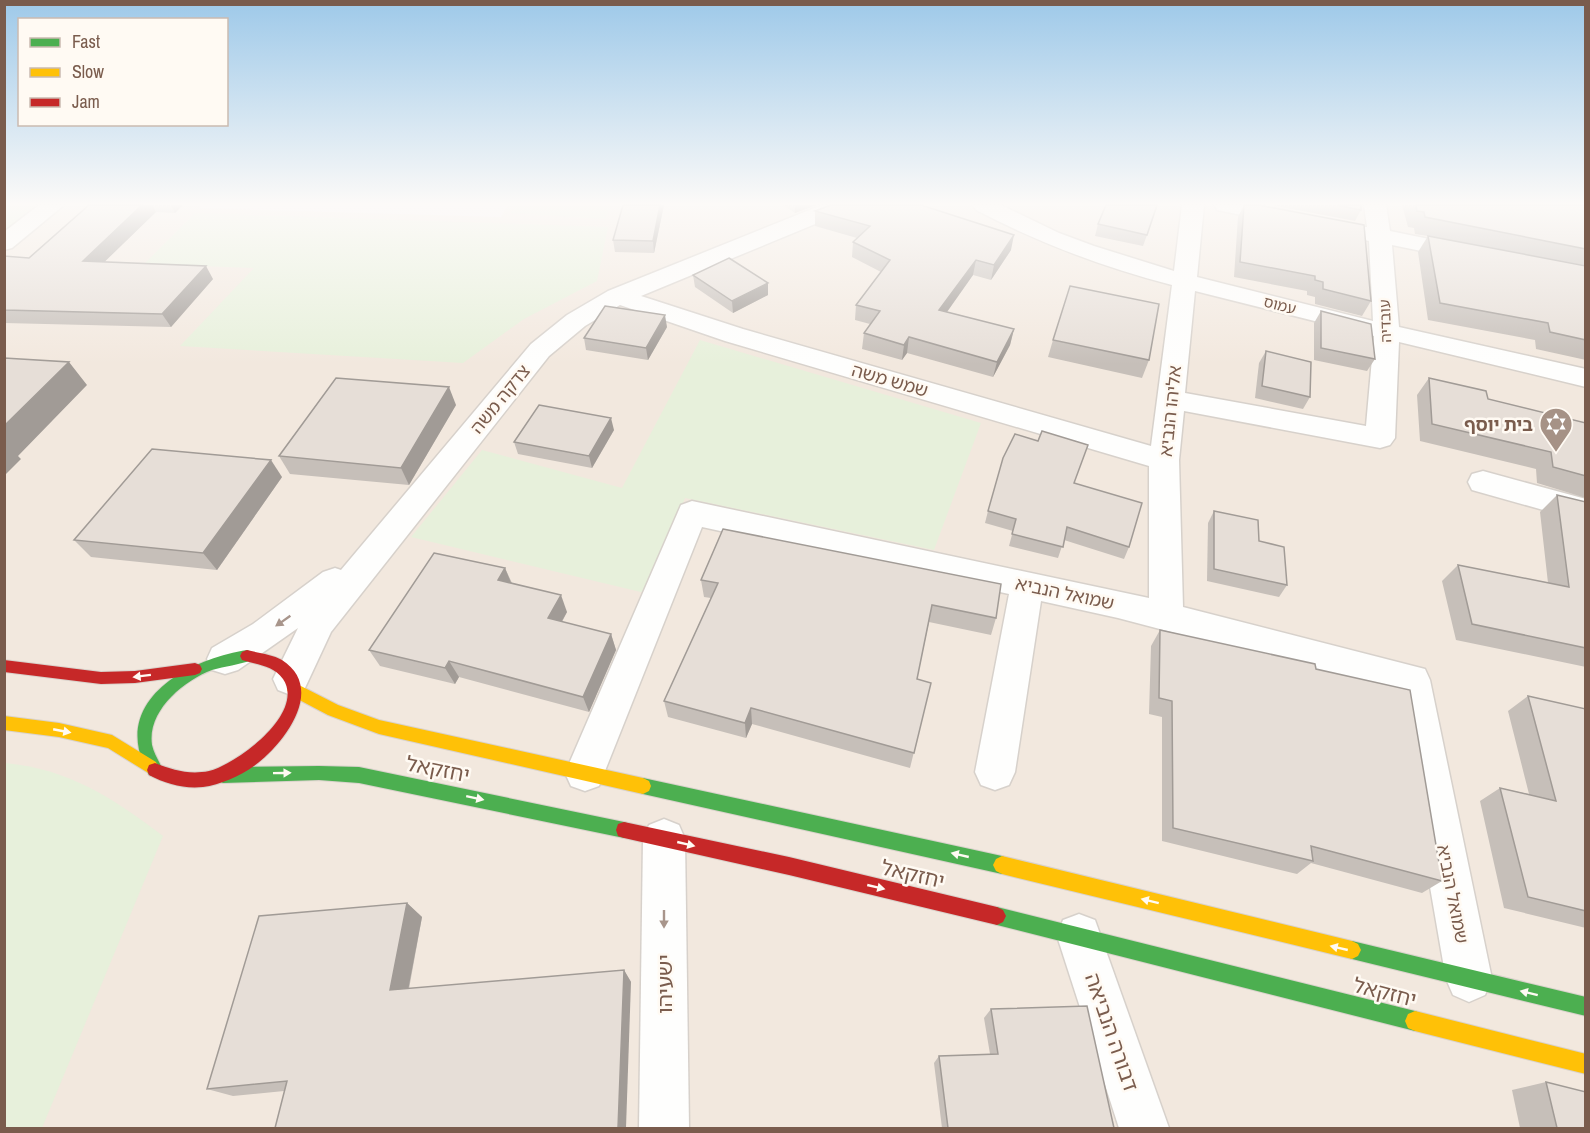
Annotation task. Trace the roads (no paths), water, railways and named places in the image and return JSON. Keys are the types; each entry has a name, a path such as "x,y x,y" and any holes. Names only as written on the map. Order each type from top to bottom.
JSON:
{"street":[{"name":"צדקה משה","path":"293,684 318,623 540,350 576,318 617,296 713,258"},
{"name":"עמוס","path":"1109,258 1183,281 1387,332 1586,378"},
{"name":"אליהו הנביא","path":"1166,618 1164,460 1186,258"},
{"name":"עובדיה","path":"1171,400 1380,438 1387,332 1382,258"},
{"name":"שמש משה","path":"617,296 734,335 1164,460"},
{"path":"1483,482 1586,511"},
{"name":"שמואל הנביא","path":"585,773 693,513 1118,604 1412,680 1469,979"},
{"name":"צדקה משה","path":"212,664 297,611 379,546"},
{"path":"995,772 1027,585"},
{"path":"4,666 101,678 135,677 247,656 266,659 281,667 293,684 293,708 284,728 268,746 248,762 223,775 202,780 180,781 163,777 112,742 60,730 4,723"},
{"path":"150,767 142,753 142,735 148,716 161,698 178,681 212,664"},
{"name":"יחזקאל","path":"293,684 333,710 379,728 1000,865 1586,1007"},
{"name":"יחזקאל","path":"223,775 319,773 359,775 433,789 789,866 1079,936 1586,1064"},
{"name":"ישעיהו","path":"664,839 664,1128"},
{"name":"דבורה הנביאה","path":"1079,936 1144,1128"}],"place":[{"name":"בית יוסף","path":"1556,453"}]}
